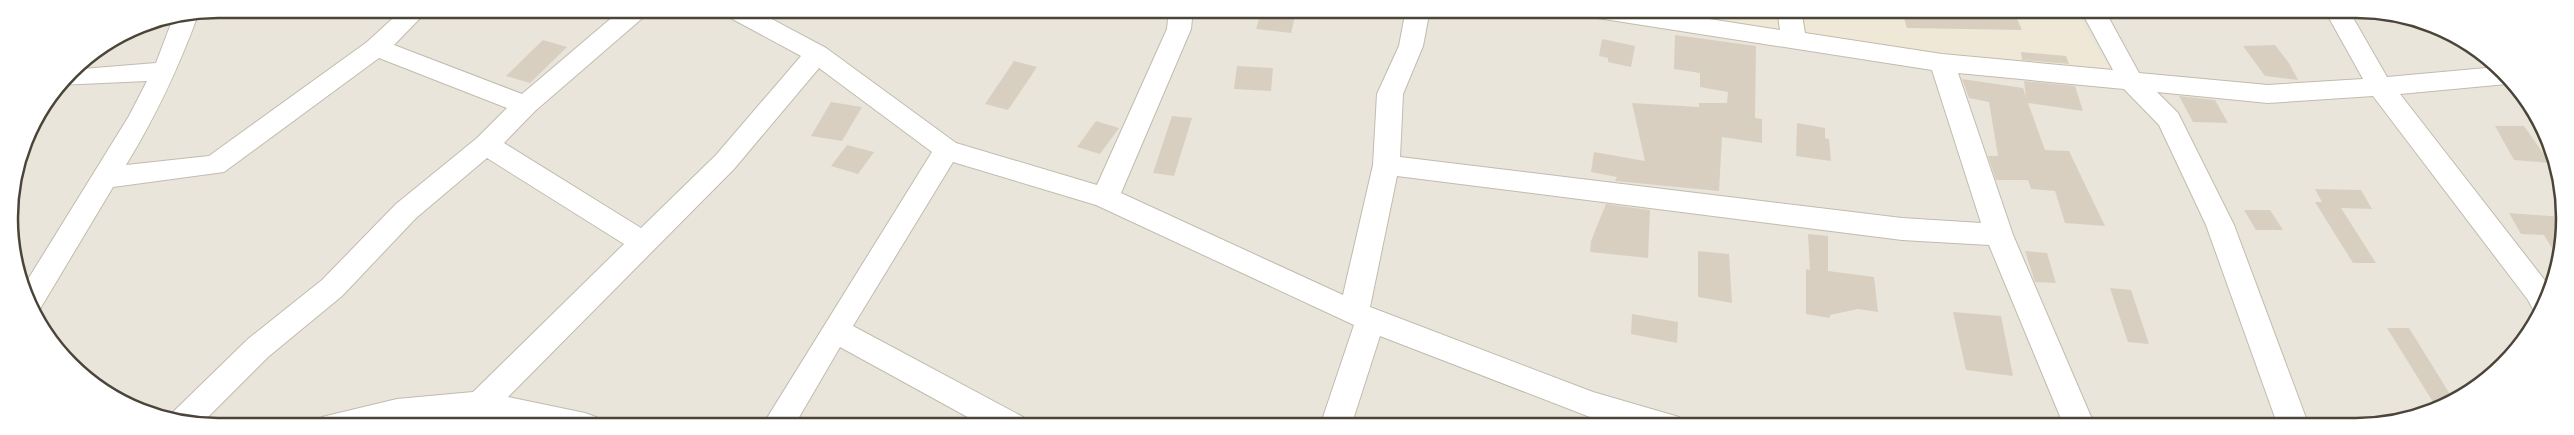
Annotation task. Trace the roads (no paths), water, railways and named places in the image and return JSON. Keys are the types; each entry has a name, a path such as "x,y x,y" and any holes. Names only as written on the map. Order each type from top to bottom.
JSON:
{"street":[{"path":"105,178 215,165 376,48 409,17"},
{"path":"189,416 258,348 332,288 406,211 486,145 526,105 628,17"},
{"path":"749,17 817,54 947,150 1105,198 1362,316 1590,415 1611,418"},
{"path":"1105,198 1179,29 1180,17"},
{"path":"1337,418 1362,316 1386,165 1390,94 1411,46 1416,17"},
{"path":"1643,17 1942,63 2268,94 2380,87 2498,76"},
{"path":"1790,17 1794,40"},
{"path":"2096,17 2131,81 2169,120 2220,225 2291,418"},
{"path":"2341,17 2380,87 2540,296"},
{"path":"34,295 141,119 165,71 184,20"},
{"path":"376,48 526,105"},
{"path":"481,404 725,162 817,54"},
{"path":"1942,63 1999,235 2077,418"},
{"path":"75,77 165,71"},
{"path":"486,145 644,243"},
{"path":"782,418 947,150"},
{"path":"1386,165 1902,229 1999,235"},
{"path":"835,330 997,418"},
{"path":"370,418 397,412 481,404 547,418"}]}
